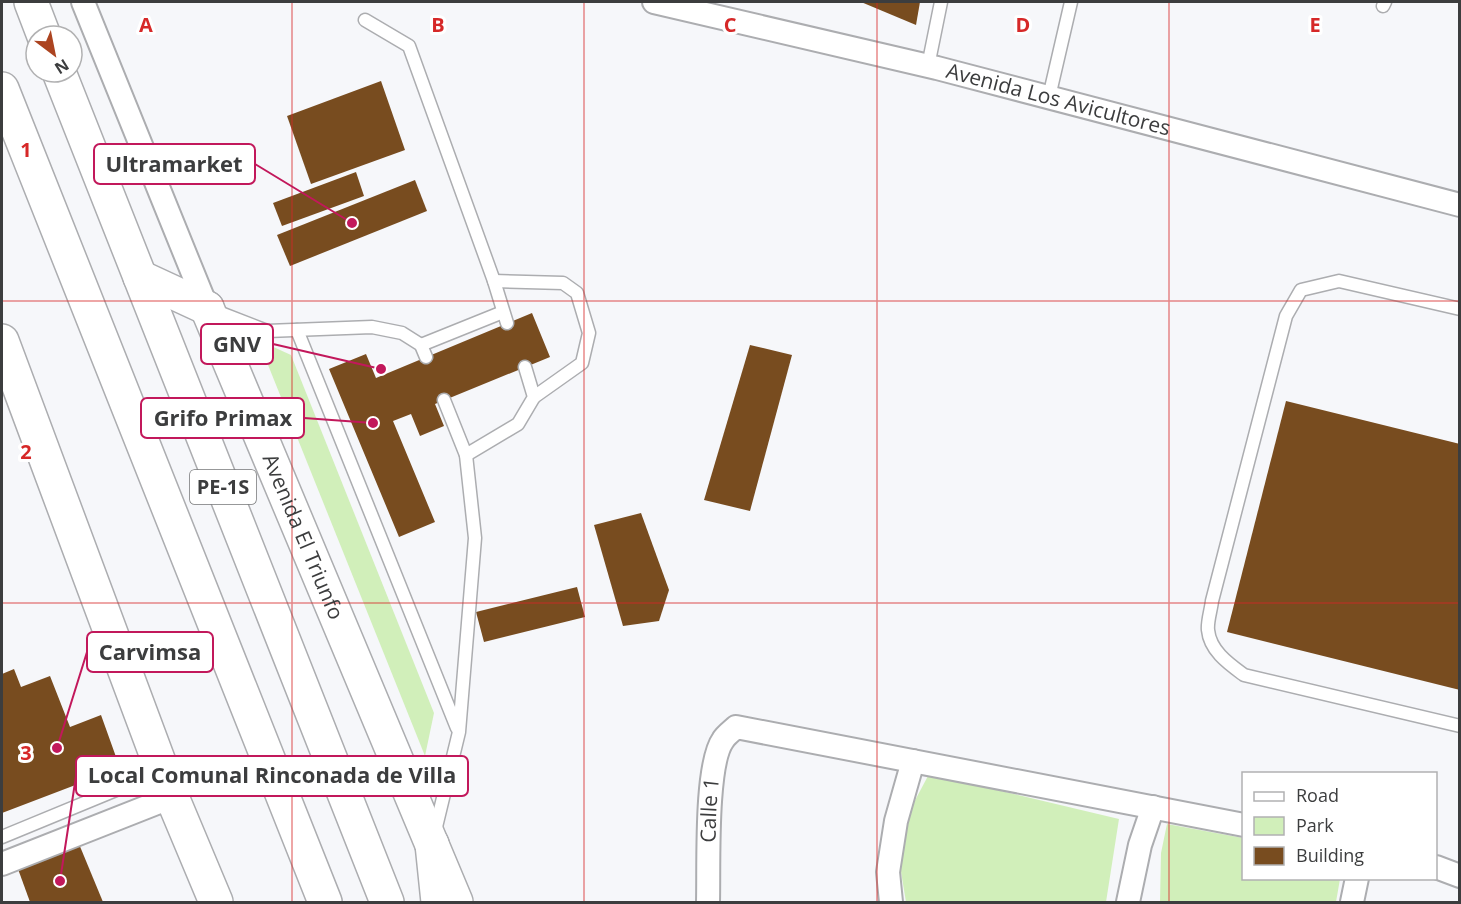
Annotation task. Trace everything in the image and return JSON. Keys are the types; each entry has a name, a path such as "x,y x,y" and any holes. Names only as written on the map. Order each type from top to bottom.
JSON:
{"main road":[{"name":"PE-1S","path":"64,84 387,903"},
{"name":"PE-1S","path":"2,89 325,903"},
{"path":"140,277 207,308"},
{"name":"Avenida El Triunfo","path":"207,308 456,903"},
{"path":"2,341 167,784 216,903"},
{"path":"432,844 438,903"}],"street":[{"name":"Avenida El Triunfo","path":"83,2 207,308"},
{"name":"Avenida Los Avicultores","path":"654,2 928,66 1460,205"},
{"name":"Calle 1","path":"708,903 711,784 722,741 736,727 913,761"},
{"path":"891,903 888,872 896,821 913,761 1242,825"},
{"path":"2,864 167,784"},
{"path":"1128,903 1140,845 1153,807"},
{"path":"1437,867 1460,876"},
{"path":"1352,903 1358,880"}],"lane":[{"path":"928,66 941,2"},
{"path":"1049,97 1071,2"},
{"path":"365,20 409,46 494,281 505,318 421,345"},
{"path":"466,455 518,424 534,398 582,363 589,333 577,293 563,283 494,281"},
{"path":"1460,309 1339,281 1301,290 1286,316 1212,601 1208,631 1214,647 1227,663 1244,675 1460,726"},
{"path":"207,308 267,331 372,327 402,333 421,345 426,357"},
{"path":"297,330 459,732"},
{"path":"525,367 534,398"},
{"path":"432,844 459,732 475,538 466,455 444,400"},
{"path":"2,837 167,784"}],"green space":[{"path":"258,340 291,355 434,713 425,756"},
{"path":"929,774 1119,819 1106,902 906,902 901,872 903,823"},
{"path":"1167,824 1242,838 1242,880 1340,880 1336,902 1160,902 1161,853"}],"building":[{"path":"861,2 920,2 916,25"},
{"path":"381,81 405,150 311,184 287,116"},
{"path":"356,172 364,196 282,226 273,203"},
{"path":"415,180 427,211 290,266 277,235"},
{"path":"532,313 550,357 435,404 444,426 420,436 411,414 393,421 435,522 399,537 329,369 366,354 376,378"},
{"path":"750,345 792,355 750,511 704,500"},
{"path":"1286,401 1460,444 1460,690 1227,632"},
{"path":"641,513 669,590 659,621 623,626 594,525"},
{"path":"577,587 585,617 484,642 476,612"},
{"path":"14,669 21,687 50,676 70,727 101,715 120,768 2,813 2,674"},
{"path":"79,844 103,902 30,902 18,869"}],"place":[{"name":"Ultramarket","path":"352,223"},
{"name":"GNV","path":"381,369"},
{"name":"Grifo Primax","path":"373,423"},
{"name":"Carvimsa","path":"57,748"},
{"name":"Local Comunal Rinconada de Villa","path":"60,881"}]}
